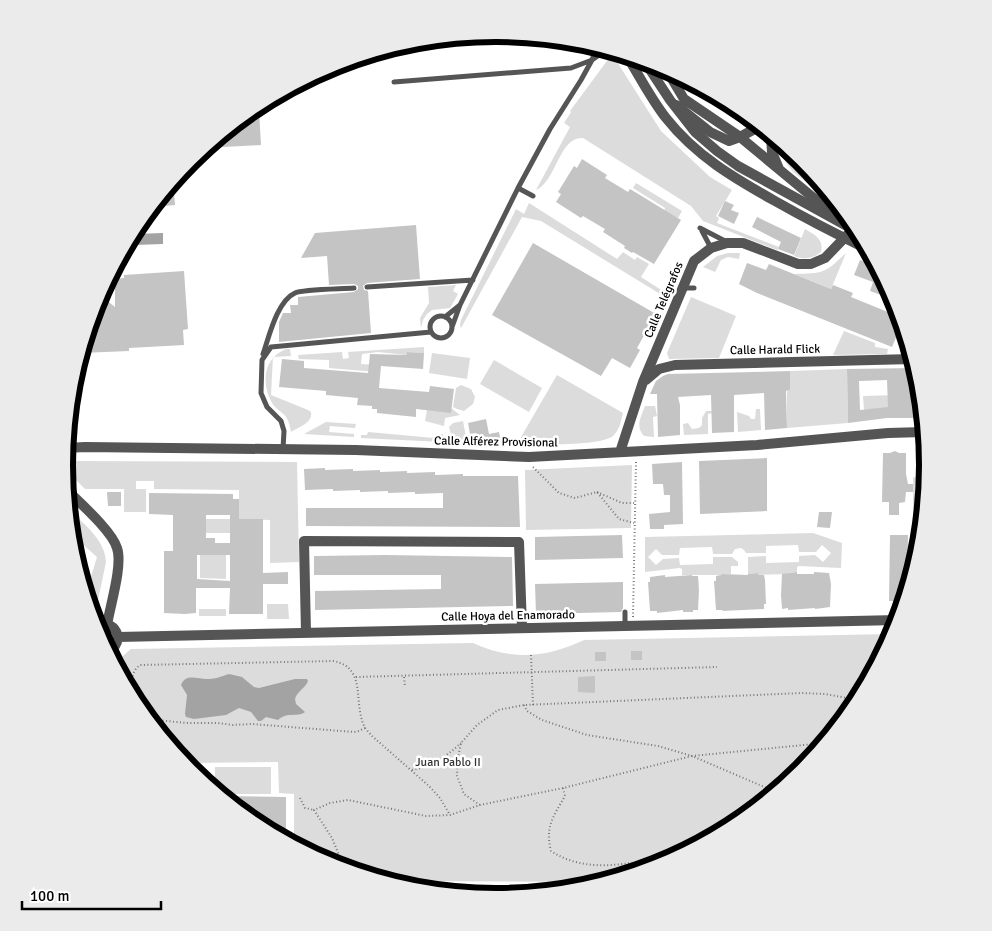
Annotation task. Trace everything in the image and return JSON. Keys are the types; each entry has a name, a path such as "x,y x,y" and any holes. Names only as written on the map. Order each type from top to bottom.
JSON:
{"street":[{"path":"633,65 666,117 689,143 707,159 729,175 856,243"},
{"path":"651,72 695,132 717,151 738,166 844,225"},
{"path":"674,82 684,99 740,138 840,219"},
{"path":"670,100 710,132 729,141 740,138 754,130"},
{"path":"772,144 772,152 781,173"},
{"path":"727,242 743,243 798,264 811,264 825,258 849,232"},
{"name":"Calle Telégrafos","path":"620,452 629,412 689,288 694,261 711,248 727,242"},
{"name":"Calle Harald Flick","path":"643,382 659,369 675,365 721,361 906,359"},
{"name":"Calle Alférez Provisional","path":"74,448 283,449 530,457 756,445 888,433 917,432"},
{"path":"75,498 110,536 117,547 118,564 107,624"},
{"path":"306,633 304,542 519,542 522,628"},
{"name":"Calle Hoya del Enamorado","path":"118,637 890,620"},
{"path":"104,624 107,624 116,631 118,637 114,646"}],"lane":[{"path":"452,327 446,317 439,316 433,319 430,325 431,332 436,337 444,337 449,333 452,327 460,305 518,188 594,54"},
{"path":"394,82 571,68 598,55"},
{"path":"518,188 533,196"},
{"path":"711,248 700,228 727,242"},
{"path":"367,287 473,280"},
{"path":"283,449 284,431 281,421 266,407 261,393 262,360 269,345 274,320 285,302 296,292 354,288"},
{"path":"446,317 460,305"},
{"path":"269,345 431,332"},
{"path":"625,612 629,626"}],"path":[{"path":"629,626 635,524 636,452"},
{"path":"530,457 533,469 559,493 575,498 597,492 622,503 635,503"},
{"path":"597,492 619,519 635,524"},
{"path":"531,655 533,705"},
{"path":"132,681 137,667 145,664 334,660 349,667 356,677 359,712 366,728 372,736 440,798 450,815"},
{"path":"356,677 717,667"},
{"path":"404,676 405,687"},
{"path":"411,770 422,769 433,764 461,743 477,725 498,710 524,705 802,694 825,694 849,698"},
{"path":"524,705 527,711 542,720 587,735 658,746 692,756 769,789"},
{"path":"158,721 232,725 252,724 354,732 366,728"},
{"path":"461,743 458,757 458,776 464,794 480,805"},
{"path":"300,798 305,808 314,810 330,803 348,800 426,816 450,815 480,805 563,788 692,756 814,744"},
{"path":"563,788 564,796 549,824 548,838 551,851 562,858 582,865 610,866 649,860"},
{"path":"314,810 332,838 342,859"}],"green space":[{"path":"609,58 616,60 661,131 710,177 732,190 716,216 719,218 717,223 779,247 777,250 703,221 691,206 583,138 575,139 568,144 548,178 536,190 570,127 564,123 570,111"},
{"path":"782,154 810,183 808,183 792,170"},
{"path":"636,183 682,211 678,218 664,211 665,208 633,188"},
{"path":"529,203 617,259 623,252 635,260 637,257 649,264 641,277 666,293 668,290 673,293 670,300 541,221 522,217 461,328 461,320 516,209 524,214"},
{"path":"805,229 818,238 822,248 821,252 805,258 794,256"},
{"path":"728,253 740,253 739,259 728,257 721,260 715,272 703,267 717,256"},
{"path":"846,253 831,289 794,274 812,273 828,269"},
{"path":"456,285 453,291 458,294 450,308 432,310 423,320 421,328 420,318 429,303 428,287"},
{"path":"691,297 736,316 719,358 669,359 667,353"},
{"path":"844,331 875,343 875,347 888,349 887,354 833,355"},
{"path":"424,347 424,353 407,352 407,355 378,352 362,354 361,364 377,365 376,372 329,368 329,360 299,359 298,355 342,352 343,359 349,358 348,352"},
{"path":"286,349 290,349 291,356 274,357"},
{"path":"432,353 470,358 467,379 429,373"},
{"path":"273,358 271,395 311,412 308,422 291,432 288,419 271,401 266,386 266,371"},
{"path":"494,360 542,388 529,412 480,384"},
{"path":"847,369 848,423 787,428 787,391 790,390 790,371"},
{"path":"557,375 623,413 619,427 614,435 607,439 583,443 517,444"},
{"path":"461,385 471,389 475,397 473,404 464,411 453,407 456,388"},
{"path":"897,395 898,407 864,410 863,396"},
{"path":"645,406 655,406 657,416 653,417 654,437 644,436 640,429 639,425"},
{"path":"451,408 460,415 445,418 444,426 425,421 427,410"},
{"path":"756,409 760,409 761,430 738,432 737,412 755,419"},
{"path":"706,411 712,411 712,413 708,414 708,434 684,435 683,424 688,423 692,429 699,428 702,425 702,418"},
{"path":"463,421 467,442 453,441 449,427 453,423"},
{"path":"326,422 356,424 355,428 330,426 329,432 354,434 354,437 304,434"},
{"path":"368,432 434,438 435,434 443,434 442,442 361,438 361,435 367,435"},
{"path":"73,461 297,462 299,562 270,563 270,520 239,519 239,490 154,489 154,481 136,481 136,489 146,489 146,512 124,512 124,489 85,489 73,477"},
{"path":"632,465 631,528 526,530 525,470"},
{"path":"913,477 919,478 915,517 913,517"},
{"path":"77,517 98,539 105,554 106,562 97,606 89,582 97,557 80,542"},
{"path":"206,519 230,519 230,533 206,533"},
{"path":"813,533 842,543 841,568 798,566 797,572 788,574 748,574 748,557 766,556 766,563 799,562 799,556 815,555 823,562 831,553 822,545 816,552 799,552 798,545 766,546 766,553 746,553 741,548 735,549 732,554 713,554 712,547 680,548 679,555 662,555 656,549 648,557 656,565 663,559 679,558 680,565 713,564 713,557 732,557 738,562 738,566 731,566 731,574 721,575 682,575 682,569 680,568 645,572 645,537"},
{"path":"200,555 226,555 226,579 200,578"},
{"path":"267,604 288,604 289,619 267,619"},
{"path":"199,609 226,609 226,616 199,616"},
{"name":"Juan Pablo II","path":"884,634 862,677 832,723 795,765 754,801 708,832 658,856 605,874 569,882 419,881 360,866 309,845 294,837 294,794 279,793 278,762 195,763 160,723 144,701 120,658 131,649 473,643 502,653 529,655 556,651 584,640"},
{"path":"215,767 271,767 271,794 229,794 215,782"}],"shaded area":[{"path":"163,233 163,244 135,245 142,234"},
{"path":"229,674 242,677 254,687 259,688 295,679 307,679 307,684 297,694 295,699 296,704 305,712 299,715 285,716 278,720 266,717 261,721 258,721 251,712 239,708 226,715 194,719 186,717 187,695 181,685 183,681 189,678 212,679"}],"building":[{"path":"259,115 261,145 217,147"},
{"path":"582,159 607,175 605,178 628,192 630,189 681,220 654,264 624,248 625,246 603,232 605,229 583,216 581,218 556,202 561,194 558,192 574,166 577,168"},
{"path":"174,192 175,205 162,206"},
{"path":"725,201 734,205 731,210 739,213 734,224 718,216"},
{"path":"757,217 801,238 794,255 778,249 781,242 752,227"},
{"path":"416,225 420,279 367,283 363,286 364,290 368,291 371,333 279,342 279,322 283,313 291,313 290,305 298,305 298,297 354,292 358,289 358,286 354,284 329,285 327,256 301,258 315,233"},
{"path":"533,243 656,314 637,348 640,350 630,368 612,358 601,376 492,315"},
{"path":"860,260 866,262 883,296 870,291 873,282 854,275"},
{"path":"747,263 766,270 769,264 831,289 833,285 853,293 851,297 891,313 898,333 892,347 739,284"},
{"path":"184,271 188,329 183,330 184,345 129,348 129,351 88,353 107,300 115,307 115,282 117,279 124,278 124,275"},
{"path":"407,352 424,353 423,369 381,366 379,388 429,392 430,386 454,389 451,413 416,409 416,417 377,413 377,409 372,409 372,406 357,405 358,398 326,395 326,391 279,387 282,359 304,361 304,368 368,373 370,354 407,355"},
{"path":"908,368 916,418 887,418 848,423 847,369","holes":["887,380 888,407 860,410 859,381"]},
{"path":"790,371 790,390 786,391 787,428 765,430 764,393 734,395 734,432 712,433 711,395 678,397 680,405 680,435 658,437 657,394 650,394 656,381 663,376 668,374"},
{"path":"486,419 489,434 499,432 501,443 478,442 476,433 470,434 468,423"},
{"path":"895,451 906,453 906,474 908,484 913,484 913,492 906,492 905,502 899,503 899,515 889,515 889,502 882,502 883,453"},
{"path":"767,458 767,511 700,514 699,461"},
{"path":"682,462 683,524 664,525 664,529 650,529 649,514 670,512 670,495 664,495 663,484 653,484 652,464"},
{"path":"325,468 325,470 407,471 407,473 435,472 435,475 518,476 520,527 306,526 306,508 443,508 443,493 360,492 360,490 333,491 333,489 305,490 304,469"},
{"path":"107,492 121,492 121,506 108,506"},
{"path":"149,493 233,494 233,499 239,499 239,519 263,519 263,573 288,572 288,584 263,584 263,614 229,614 230,588 196,588 196,613 164,613 164,551 173,551 173,515 149,514","holes":["206,515 230,515 230,543 215,543 215,538 206,538","197,555 230,555 230,581 197,579"]},
{"path":"819,512 832,512 830,528 817,527"},
{"path":"622,535 623,558 535,560 535,537"},
{"path":"890,535 908,535 907,564 905,575 897,601 889,601"},
{"path":"314,556 512,557 513,606 315,610 315,591 441,589 441,575 314,575"},
{"path":"797,572 797,574 829,573 831,584 830,607 782,609 782,574"},
{"path":"758,573 758,575 764,575 765,580 766,604 764,604 764,609 716,610 714,581 716,581 716,576 722,574 748,575"},
{"path":"665,575 665,577 698,576 698,610 693,610 693,612 683,612 683,610 657,613 657,611 650,611 648,582 650,582 650,577"},
{"path":"623,582 623,608 621,612 536,614 535,584"},
{"path":"631,651 642,651 642,660 631,660"},
{"path":"595,652 606,652 606,661 595,661"},
{"path":"595,676 595,693 578,692 578,677"},
{"path":"232,796 286,797 286,833"}]}
